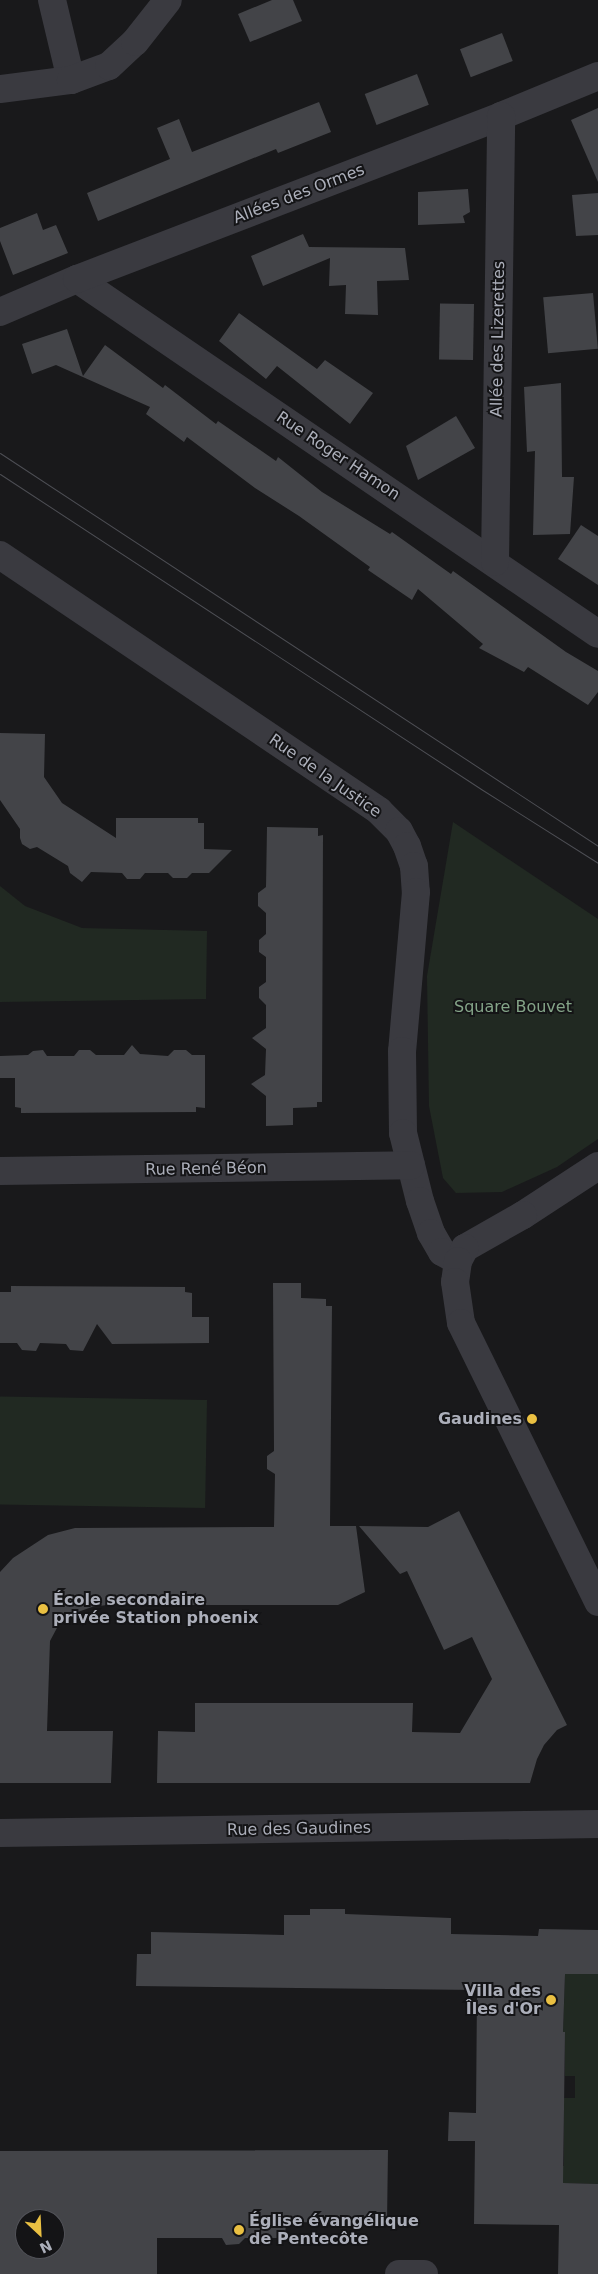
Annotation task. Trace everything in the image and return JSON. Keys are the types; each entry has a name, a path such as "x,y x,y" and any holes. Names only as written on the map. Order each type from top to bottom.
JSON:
{"street":[{"path":"52,0 71,80"},
{"path":"0,89 71,80 109,66 135,42 168,0"},
{"name":"Allées des Ormes","path":"0,312 77,280 501,116 598,76"},
{"name":"Allée des Lizerettes","path":"495,562 501,116"},
{"name":"Rue Roger Hamon","path":"77,280 495,562 598,634"},
{"name":"Rue de la Justice","path":"0,556 379,811 398,831 407,846 414,866 416,892 402,1051 403,1133 431,1233 442,1252 458,1261"},
{"name":"Rue René Béon","path":"0,1171 412,1165"},
{"path":"598,1166 522,1216 465,1248 458,1261 455,1282 461,1323 598,1602"},
{"name":"Rue des Gaudines","path":"0,1833 598,1824"},
{"path":"399,2274 424,2274"}],"green space":[{"name":"Square Bouvet","path":"453,822 598,919 598,1139 557,1167 502,1192 456,1193 443,1178 429,1106 427,976"},
{"path":"0,886 25,906 82,928 207,931 206,999 0,1002"},
{"path":"0,1396 207,1400 205,1508 0,1504"},
{"path":"562,1974 598,1974 598,2184 559,2183 559,2166 564,2166 564,2098 575,2098 575,2076 565,2076 565,2032 563,2032 565,1977"}],"building":[{"path":"272,0 293,0 302,21 250,42 238,14"},
{"path":"502,33 513,61 471,77 460,49"},
{"path":"417,74 429,105 377,125 365,94"},
{"path":"319,102 331,132 278,153 276,149 98,221 87,193 170,159 157,128 179,119 192,152"},
{"path":"598,108 598,182 571,120"},
{"path":"468,189 470,212 463,216 465,223 418,225 418,192"},
{"path":"598,193 598,235 576,236 572,195"},
{"path":"37,213 43,230 56,225 68,253 13,275 0,241 0,228"},
{"path":"303,234 309,247 405,248 409,280 377,281 378,315 345,314 346,285 329,286 330,258 263,286 251,256"},
{"path":"593,293 598,349 548,353 543,297"},
{"path":"440,303 474,304 473,360 439,359"},
{"path":"239,313 317,369 325,360 373,393 350,424 277,366 266,379 219,341"},
{"path":"67,329 83,376 105,345 163,388 165,385 216,424 218,421 276,461 278,457 322,492 390,534 392,532 451,574 453,571 566,652 598,671 598,692 588,705 528,667 524,672 479,648 483,644 418,589 412,600 368,570 370,567 299,516 255,488 187,437 184,442 146,414 150,407 56,365 32,374 22,344"},
{"path":"561,383 562,477 574,477 570,534 533,535 535,451 527,452 524,387"},
{"path":"456,416 475,448 418,480 406,446"},
{"path":"581,525 598,536 598,585 558,559"},
{"path":"0,733 45,734 44,777 62,803 116,838 116,818 198,818 198,823 204,823 204,849 232,850 209,873 192,873 187,878 173,878 168,873 145,873 140,879 127,879 122,873 91,872 82,882 70,873 68,866 37,847 30,849 22,844 20,829 0,800"},
{"path":"267,827 318,828 318,836 323,835 322,1102 317,1102 317,1107 293,1108 293,1125 266,1126 266,1096 251,1084 265,1075 266,1049 252,1038 266,1028 266,1005 259,998 259,987 266,982 266,957 259,952 259,940 266,934 266,913 258,906 258,893 266,887"},
{"path":"132,1045 140,1054 168,1056 174,1050 186,1050 192,1055 205,1055 205,1108 196,1107 196,1112 21,1113 21,1108 15,1107 15,1078 0,1078 0,1056 28,1055 33,1051 43,1050 47,1056 74,1056 79,1050 90,1050 96,1055 124,1055"},
{"path":"273,1283 301,1283 301,1298 326,1299 326,1306 332,1306 330,1526 356,1526 365,1592 338,1605 107,1605 92,1607 72,1614 58,1626 50,1641 47,1731 113,1731 111,1783 0,1783 0,1572 13,1558 48,1535 75,1528 274,1527 275,1474 267,1469 267,1456 274,1451"},
{"path":"11,1286 185,1287 185,1292 192,1293 192,1317 209,1317 209,1343 112,1344 97,1324 83,1351 70,1350 66,1344 40,1343 36,1351 22,1350 17,1343 0,1343 0,1292 11,1292"},
{"path":"459,1511 567,1725 557,1730 544,1745 537,1759 530,1783 157,1783 158,1731 195,1732 195,1703 413,1703 412,1732 460,1733 492,1679 472,1637 444,1650 407,1571 400,1574 359,1526 428,1527"},
{"path":"310,1909 345,1909 345,1914 451,1918 451,1934 538,1936 539,1929 598,1930 598,1974 565,1974 563,2183 598,2184 598,2274 558,2274 559,2225 474,2224 475,2141 448,2141 449,2112 476,2113 477,1990 136,1986 137,1954 151,1954 151,1932 284,1935 284,1915 310,1915"},
{"path":"388,2150 387,2223 286,2222 285,2238 245,2238 239,2244 226,2245 222,2238 157,2238 157,2274 0,2274 0,2151"}],"tram line":[{"path":"0,453 598,846"},
{"path":"0,474 481,789 598,863"}],"place":[{"name":"Gaudines","path":"532,1419"},
{"name":"École secondaire privée Station phoenix","path":"43,1609"},
{"name":"Villa des Îles d'Or","path":"551,2000"},
{"name":"Église évangélique de Pentecôte","path":"239,2230"}]}
